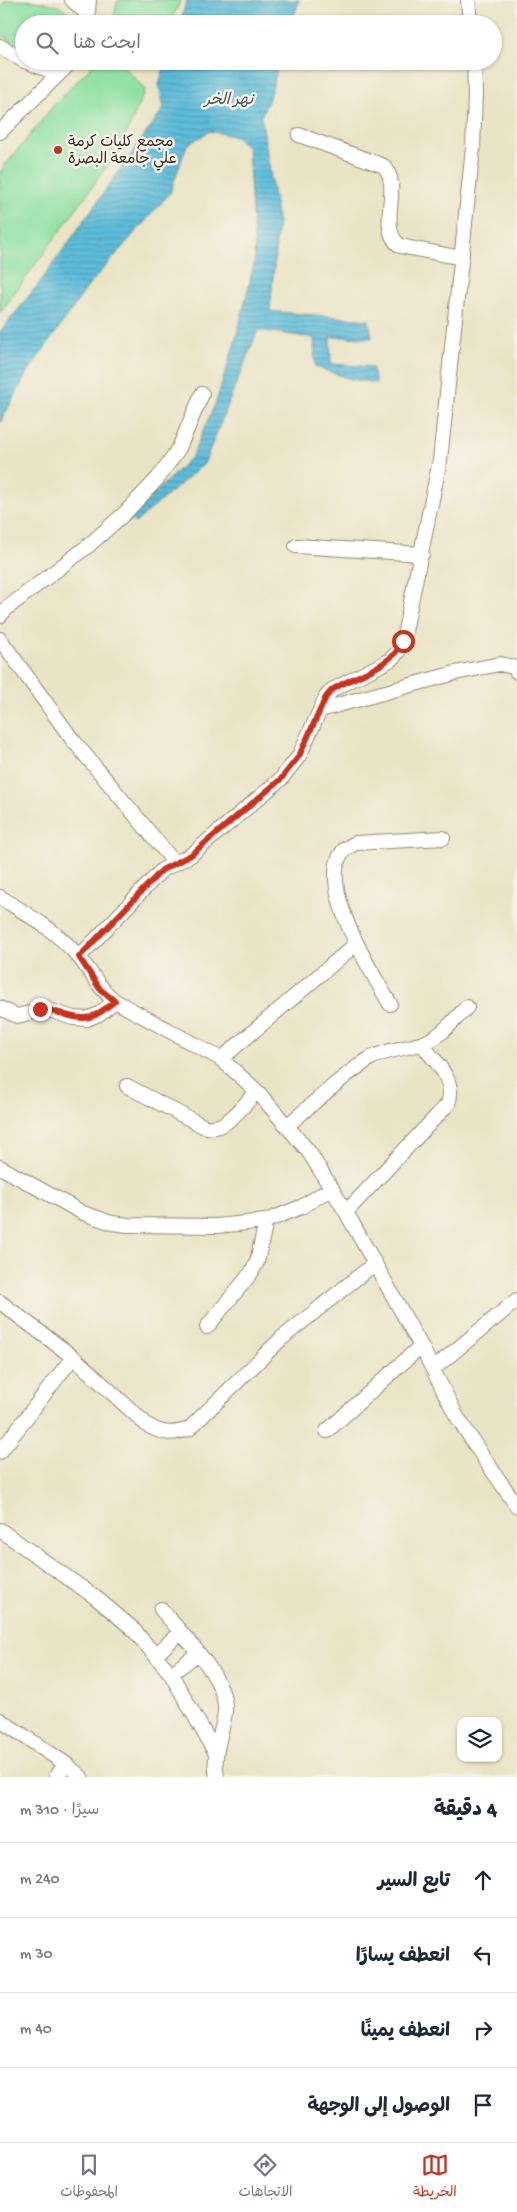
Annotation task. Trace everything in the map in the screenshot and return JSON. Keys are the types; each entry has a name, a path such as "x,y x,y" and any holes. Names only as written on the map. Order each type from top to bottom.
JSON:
{"street":[{"path":"72,0 85,15"},
{"path":"88,15 89,0"},
{"path":"468,0 469,15"},
{"path":"0,46 15,55"},
{"path":"48,70 58,74"},
{"path":"0,132 62,70"},
{"path":"79,957 155,876 174,862 191,855 281,779 299,756 320,710 332,690 390,660 398,652 403,641 440,460 473,148 474,70"},
{"path":"299,136 384,166 390,178 391,235 400,246 462,258"},
{"path":"0,616 7,608 88,546 126,512 158,478 179,448 202,394"},
{"path":"296,546 422,554"},
{"path":"0,639 72,739 174,862"},
{"path":"320,710 454,673 500,664 512,666 517,672"},
{"path":"390,1004 356,944 343,914 337,891 338,862 344,850 356,843 443,838"},
{"path":"0,897 46,926 79,957 100,989 115,1001 221,1059 257,1091 287,1126 309,1152 332,1188 421,1346 456,1415 484,1460 517,1506"},
{"path":"221,1059 356,944"},
{"path":"0,1008 17,1016 46,1009 80,1019 94,1017 115,1001"},
{"path":"287,1126 370,1058 389,1051 422,1044 440,1033 466,1007"},
{"path":"346,1212 448,1104 452,1096 447,1077 422,1044"},
{"path":"127,1086 203,1126 212,1128 225,1124 257,1091"},
{"path":"0,1167 83,1213 112,1223 128,1225 217,1226 266,1222 292,1211 332,1188"},
{"path":"207,1327 251,1273 257,1262 266,1222"},
{"path":"0,1302 73,1357 147,1425 160,1432 175,1434 189,1429 282,1338 374,1264"},
{"path":"433,1369 517,1300"},
{"path":"327,1431 421,1346"},
{"path":"0,1452 73,1357"},
{"path":"0,1530 114,1612 156,1655 171,1674 215,1752"},
{"path":"161,1609 216,1680 224,1696 225,1712 215,1752 217,1777"},
{"path":"156,1655 180,1632"},
{"path":"171,1674 197,1654"},
{"path":"0,1720 66,1764 81,1777"},
{"path":"56,1777 66,1764"}],"green space":[{"path":"6,0 36,1 57,6 71,15 15,15 15,44 0,33 0,8"},
{"path":"118,0 181,0 174,15 114,15"},
{"path":"88,70 127,70 145,90 119,150 0,313 0,172 55,104"}],"water":[{"path":"187,0 299,0 295,15 182,15"},
{"name":"نهر الخر","path":"163,70 277,70 268,101 261,116 278,222 270,311 369,320 372,338 330,337 331,364 372,367 376,383 351,379 315,367 314,338 258,330 204,464 135,523 130,518 192,456 216,402 236,339 255,260 248,147 237,137 210,131 187,145 170,193 89,285 27,373 0,423 0,332 41,281 164,108 159,85"}],"place":[{"name":"مجمع كليات كرمة علي جامعة البصرة","path":"58,150"}],"route":[{"path":"40,1009 51,1010 80,1019 94,1017 115,1001 100,989 79,957 155,876 174,862 191,855 281,779 299,756 326,697 332,690 390,660 398,652 403,641"}]}
